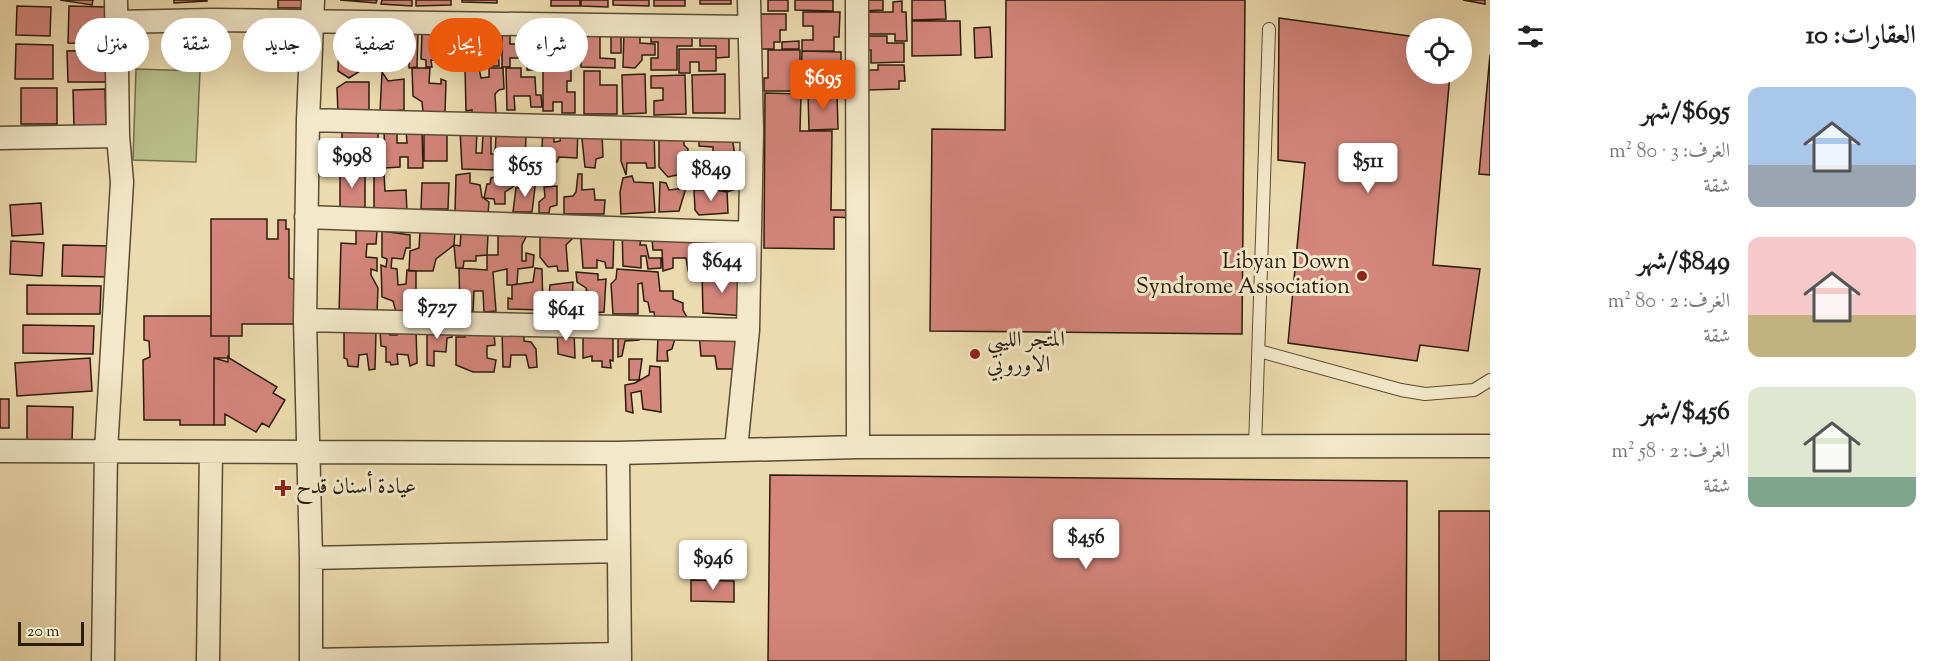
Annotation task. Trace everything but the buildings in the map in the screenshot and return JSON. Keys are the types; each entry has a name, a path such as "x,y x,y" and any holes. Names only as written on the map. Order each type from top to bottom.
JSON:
{"street":[{"path":"736,449 748,330 752,131 749,0"},
{"path":"857,0 858,447"},
{"path":"103,661 106,451 122,182 118,135 116,11 312,11 749,27"},
{"path":"312,11 305,320 311,558 311,661 620,658 618,453"},
{"path":"308,120 752,131"},
{"path":"0,138 118,135"},
{"path":"306,217 749,232"},
{"path":"305,320 748,330"},
{"path":"0,451 618,453 858,447 1490,446"},
{"path":"208,661 211,452"},
{"path":"311,558 619,551"}],"lane":[{"path":"1256,447 1269,29"},
{"path":"1259,351 1401,390 1425,394 1474,390 1490,380"}],"green space":[{"path":"149,69 161,70 161,72 200,72 196,162 133,160 136,72 149,72"}],"place":[{"name":"Libyan Down Syndrome Association","path":"1362,276"},
{"name":"المتجر الليبي الاوروبي","path":"975,354"},
{"name":"عيادة أسنان قدح","path":"283,488"}]}
